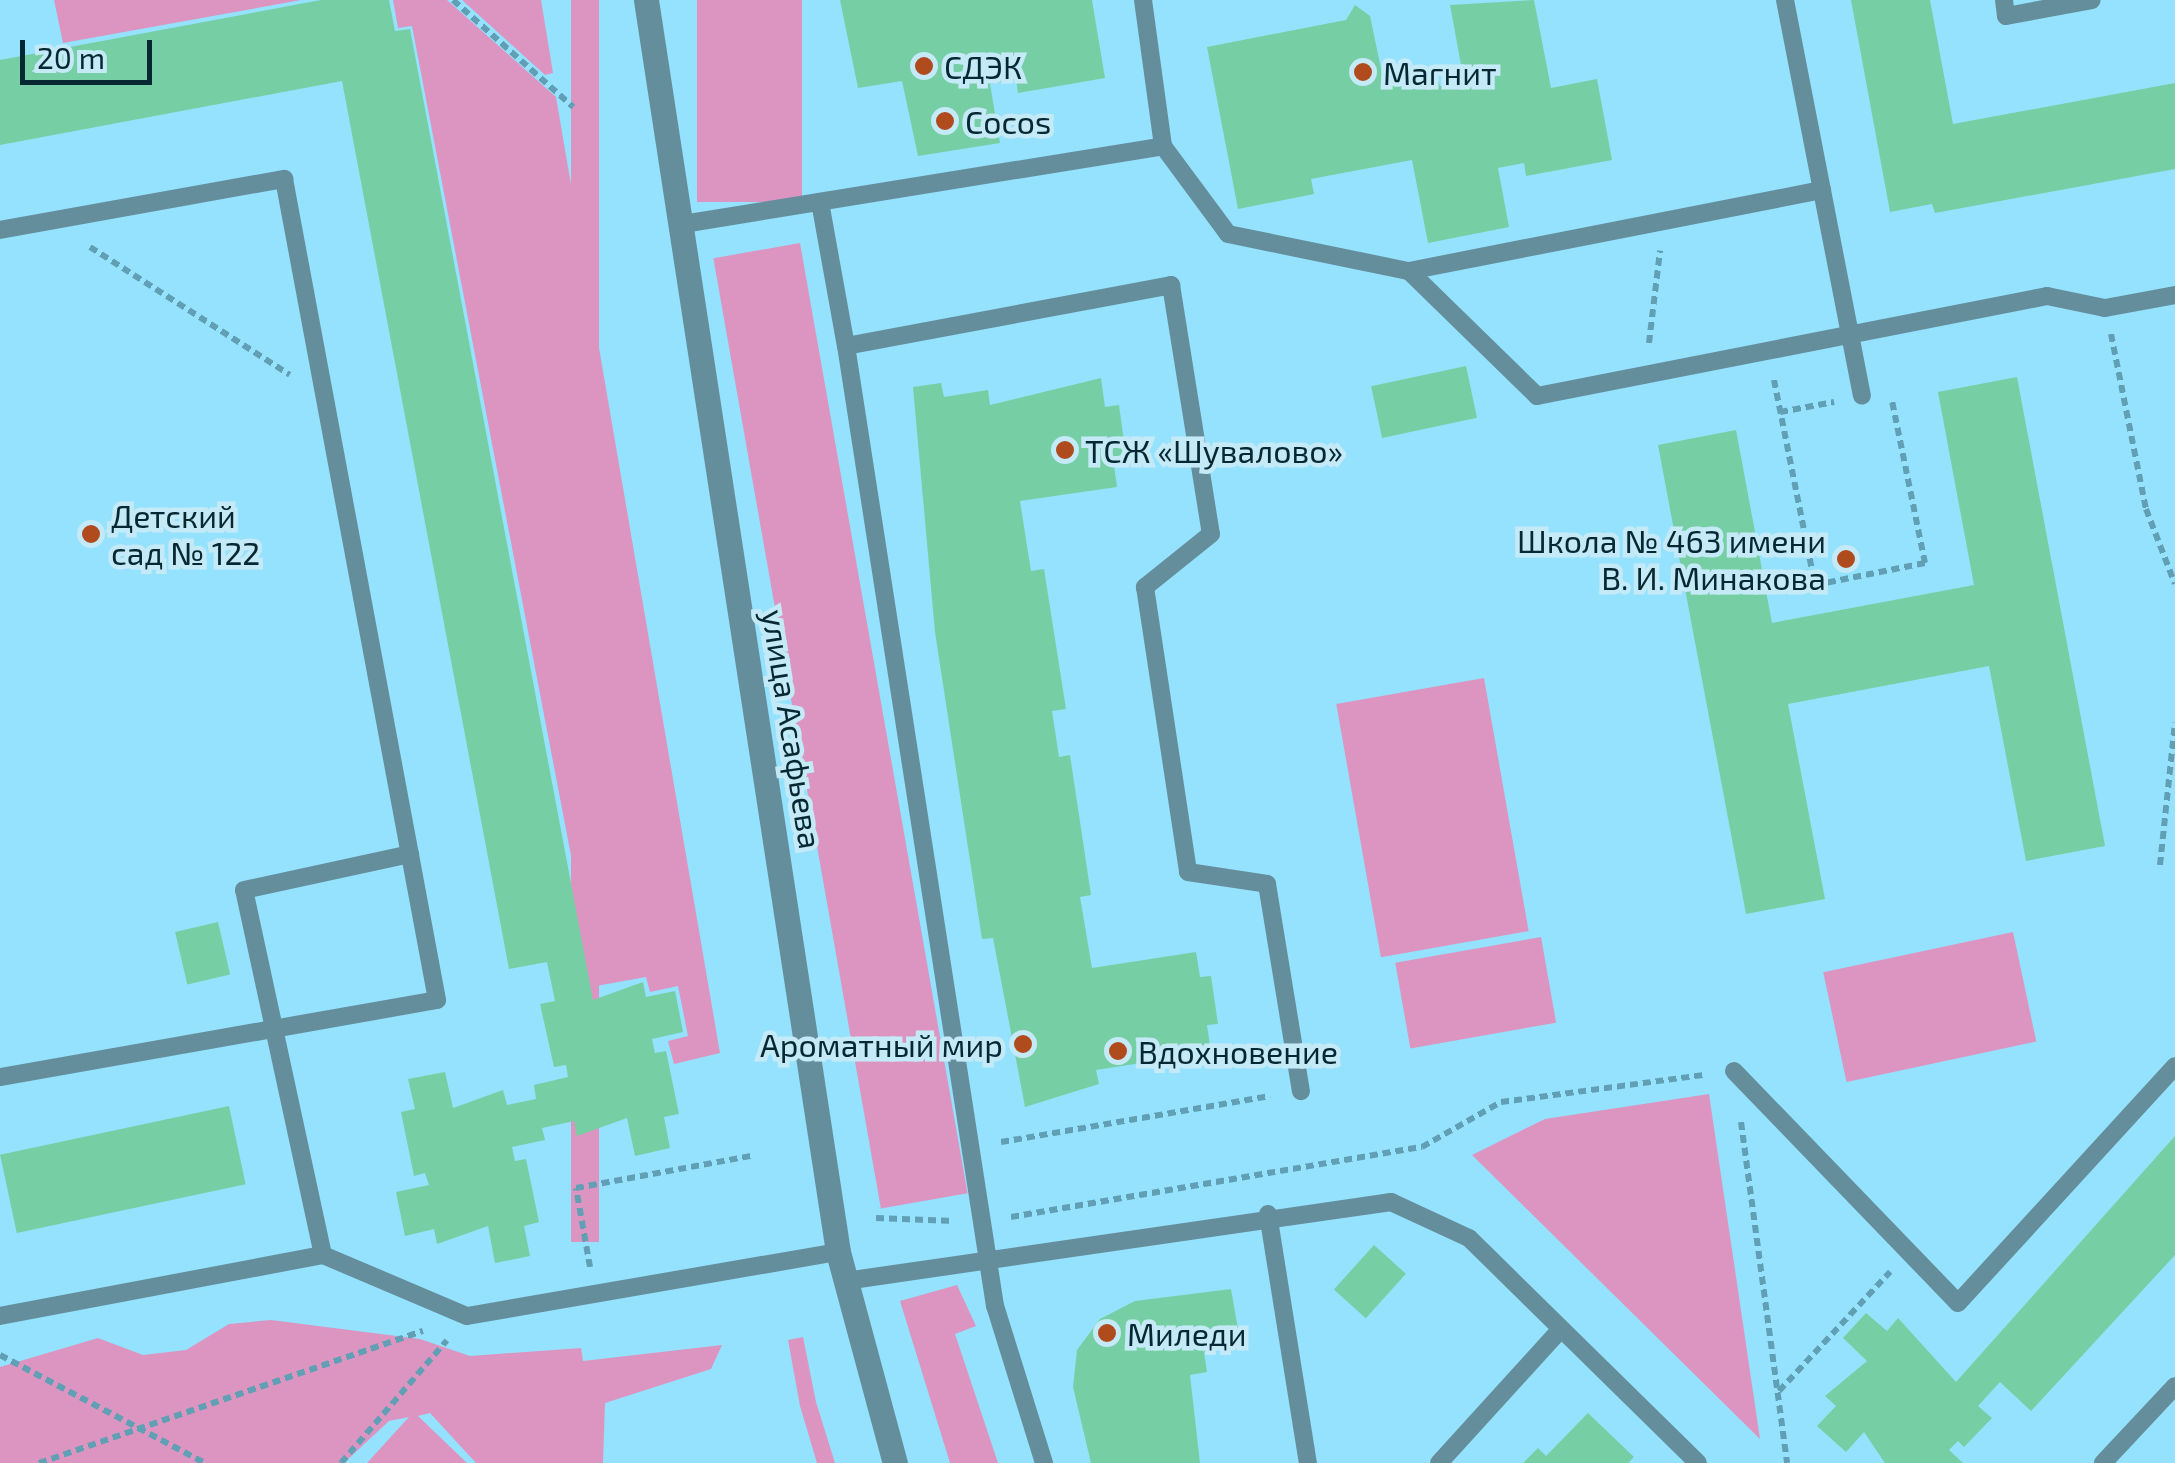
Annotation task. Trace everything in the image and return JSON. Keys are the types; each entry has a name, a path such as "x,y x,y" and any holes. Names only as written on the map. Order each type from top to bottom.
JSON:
{"street":[{"name":"улица Асафьева","path":"646,0 838,1252 895,1463"}],"lane":[{"path":"1143,0 1163,146 1228,234 1409,270 1664,225 1822,190"},
{"path":"1785,0 1862,396"},
{"path":"2004,0 2006,16 2092,0"},
{"path":"683,224 1163,146"},
{"path":"0,230 284,179 437,1000 0,1077"},
{"path":"820,202 846,346 986,1258 1013,1382 1044,1463"},
{"path":"1409,270 1537,396 1850,338 2047,296 2106,308 2175,295"},
{"path":"846,346 1172,284 1212,534 1145,587 1188,872 1267,884 1301,1091"},
{"path":"323,1255 244,890 410,854"},
{"path":"1734,1071 1958,1302 2175,1066"},
{"path":"845,1281 1268,1214 1390,1202 1469,1238 1698,1463"},
{"path":"1268,1214 1308,1463"},
{"path":"0,1316 323,1255 468,1316 838,1252"},
{"path":"1440,1463 1560,1330"},
{"path":"2103,1463 2175,1386"}],"path":[{"path":"453,0 573,107"},
{"path":"48,220 325,397"},
{"path":"1644,376 1664,225"},
{"path":"2106,308 2146,509 2175,584"},
{"path":"1768,354 1815,585 1925,564 1890,391 1780,412"},
{"path":"2160,865 2175,724"},
{"path":"876,1218 983,1222 1422,1146 1501,1102 1734,1071 1787,1463"},
{"path":"970,1147 1301,1091"},
{"path":"595,1294 576,1188 751,1156"},
{"path":"1778,1392 1908,1253"},
{"path":"39,1463 130,1425 468,1316"},
{"path":"341,1463 468,1316"},
{"path":"0,1355 205,1463"}],"shaded area":[{"path":"54,0 301,0 63,43"},
{"path":"393,0 447,0 556,97 720,1053 674,1064 668,1041 688,1036 678,986 650,992 646,977 596,986 412,26 398,28"},
{"path":"462,0 541,0 553,73 545,75"},
{"path":"571,0 599,0 599,1242 571,1242"},
{"path":"697,0 802,0 802,202 697,202"},
{"path":"800,243 968,1193 881,1209 713,258"},
{"path":"1484,678 1529,931 1381,957 1336,704"},
{"path":"2013,932 2036,1042 1847,1082 1823,972"},
{"path":"1541,937 1556,1023 1410,1048 1395,963"},
{"path":"1709,1094 1760,1439 1472,1155 1545,1119"},
{"path":"957,1285 976,1326 955,1334 998,1463 950,1463 900,1301"},
{"path":"271,1320 420,1339 470,1356 581,1348 583,1361 722,1345 711,1369 605,1403 603,1463 476,1463 430,1413 418,1416 467,1463 367,1463 409,1417 389,1421 344,1463 0,1463 0,1367 98,1338 143,1355 186,1350 229,1324"},
{"path":"803,1337 816,1402 835,1463 817,1463 800,1406 788,1340"}],"building":[{"path":"321,0 389,0 395,31 410,29 593,1000 643,982 646,997 675,991 683,1032 652,1039 655,1053 666,1051 679,1114 664,1117 670,1148 635,1156 627,1118 577,1136 574,1121 542,1128 545,1140 512,1147 515,1161 526,1159 539,1222 524,1226 530,1256 495,1263 488,1226 437,1244 434,1229 405,1236 396,1192 429,1185 425,1173 414,1176 401,1112 415,1109 408,1079 445,1072 453,1108 503,1090 507,1105 536,1099 534,1085 568,1077 566,1065 554,1067 540,1004 555,1001 547,962 509,969 342,81 0,145 0,60"},
{"path":"840,0 1092,0 1105,78 1018,93 1016,79 990,84 1000,143 918,156 902,81 858,88"},
{"path":"1534,0 1551,88 1597,79 1612,160 1526,176 1524,163 1498,168 1509,227 1428,243 1412,160 1311,179 1314,194 1238,209 1207,47 1346,20 1355,5 1370,16 1384,83 1436,72 1440,86 1464,81 1450,5"},
{"path":"1851,0 1930,0 1953,124 2175,83 2175,169 1935,213 1932,204 1890,212"},
{"path":"1466,366 1477,418 1382,438 1371,386"},
{"path":"2017,377 2105,846 2026,861 1989,666 1788,704 1825,899 1746,914 1658,445 1736,430 1772,623 1974,585 1938,392"},
{"path":"1101,378 1105,407 1119,405 1126,456 1113,458 1117,487 1020,501 1031,571 1044,569 1066,709 1052,711 1059,757 1070,755 1091,895 1080,897 1092,968 1196,952 1200,977 1211,976 1218,1024 1207,1025 1211,1052 1096,1070 1099,1084 1025,1107 993,938 982,939 935,632 913,387 941,383 944,397 988,390 990,405"},
{"path":"218,922 230,975 187,985 175,932"},
{"path":"229,1106 246,1184 17,1233 0,1155"},
{"path":"2175,1136 2175,1255 2031,1411 2000,1382 1978,1406 1992,1418 1964,1447 1958,1441 1949,1450 1963,1463 1885,1463 1864,1432 1846,1452 1817,1426 1836,1406 1825,1396 1867,1361 1843,1338 1866,1313 1887,1331 1898,1318 1956,1382"},
{"path":"1374,1245 1406,1274 1366,1318 1334,1290"},
{"path":"1231,1289 1241,1346 1204,1352 1207,1372 1190,1375 1200,1463 1091,1463 1073,1387 1077,1350 1100,1319 1135,1301"},
{"path":"1588,1413 1634,1457 1628,1463 1523,1463 1538,1448 1546,1456"}],"place":[{"name":"СДЭК","path":"924,66"},
{"name":"Магнит","path":"1363,72"},
{"name":"Cocos","path":"945,121"},
{"name":"ТСЖ «Шувалово»","path":"1065,450"},
{"name":"Детский сад № 122","path":"91,534"},
{"name":"Школа № 463 имени В. И. Минакова","path":"1846,559"},
{"name":"Ароматный мир","path":"1023,1044"},
{"name":"Вдохновение","path":"1118,1051"},
{"name":"Миледи","path":"1107,1333"}]}
